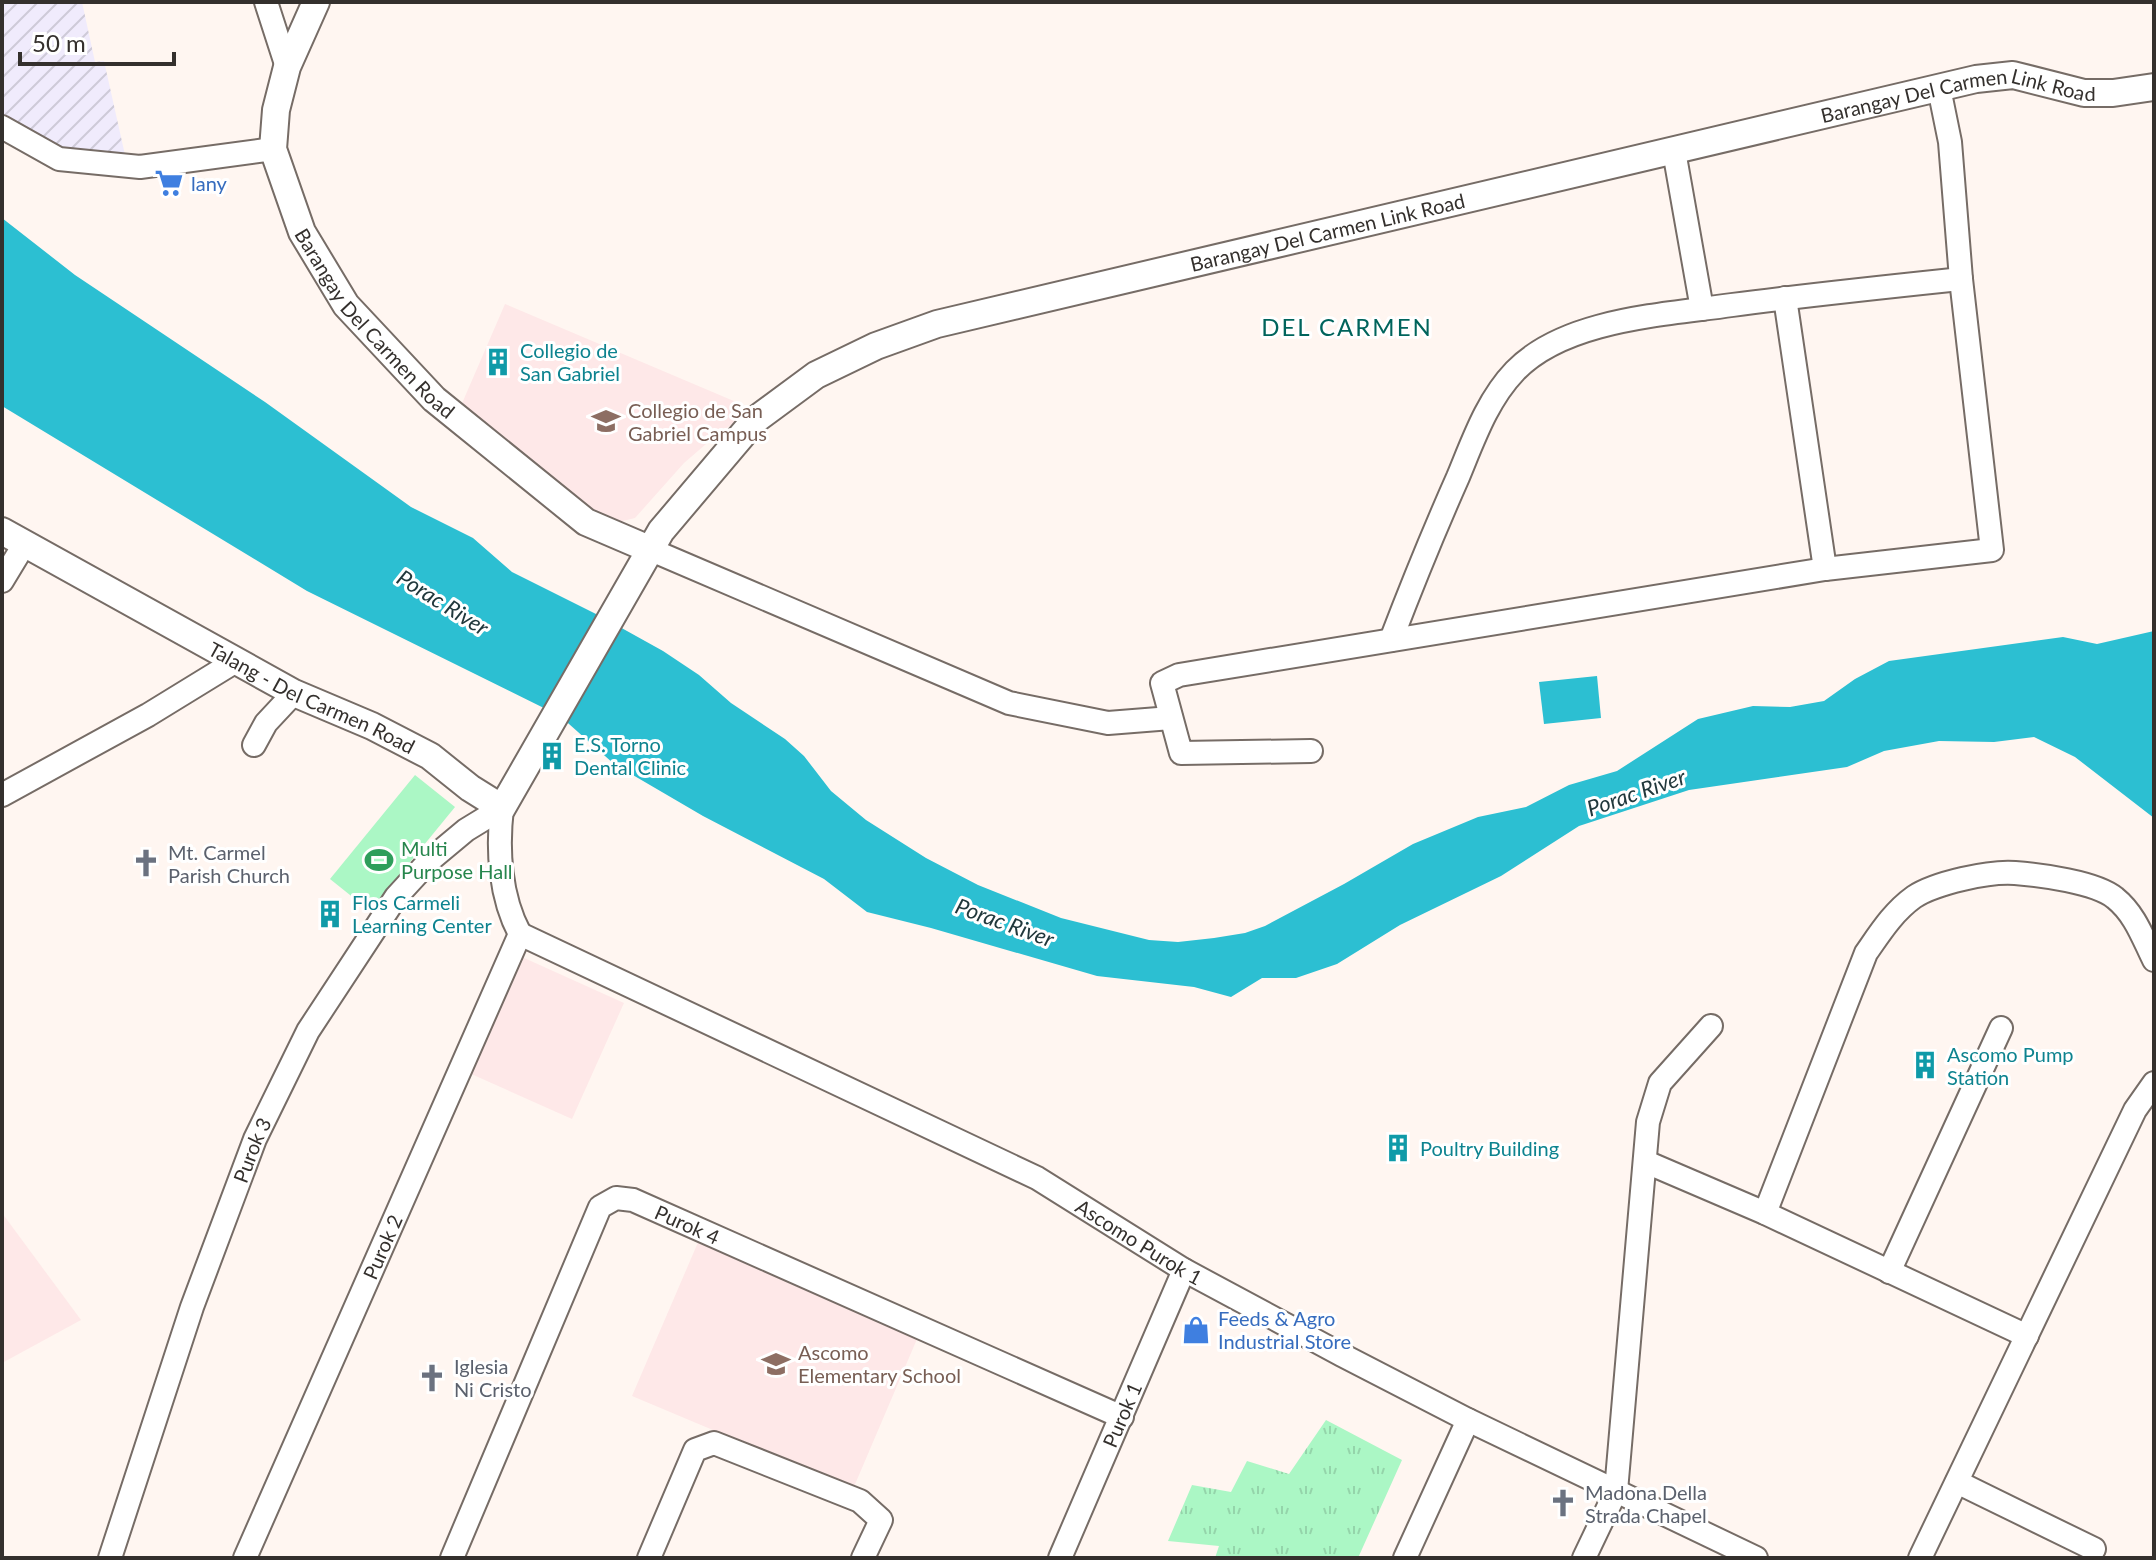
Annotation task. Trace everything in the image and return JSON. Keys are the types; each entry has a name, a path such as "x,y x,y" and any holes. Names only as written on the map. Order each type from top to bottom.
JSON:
{"street":[{"path":"266,2 287,67"},
{"name":"Barangay Del Carmen Road","path":"316,2 287,67 276,110 273,149 302,232 346,305 424,388 586,522 649,549"},
{"name":"Barangay Del Carmen Link Road","path":"502,808 649,549 701,483 755,420 816,375 876,346 937,324 1939,88 2013,75 2084,93 2113,93 2154,87"},
{"path":"1311,751 1181,753 1162,683 1179,675 1825,569 1992,550 1961,279 1950,142 1939,88"},
{"path":"2,127 59,159 140,167 273,149"},
{"path":"1674,151 1702,309"},
{"path":"1391,640 1419,567 1493,399 1532,355 1559,341 1630,320 1785,298 1961,279"},
{"path":"1785,298 1825,569"},
{"path":"2,581 13,537"},
{"name":"Talang - Del Carmen Road","path":"13,537 294,693 372,726 430,756 470,788 502,808"},
{"path":"649,549 1009,703 1108,723 1171,718"},
{"path":"2,795 148,715 236,661"},
{"path":"254,745 266,723 294,693"},
{"path":"502,808 499,837 504,888 509,914 520,934"},
{"name":"Purok 3","path":"110,1558 197,1293 255,1139 308,1031 396,897 430,860 466,830 502,808"},
{"path":"1765,1213 1866,953 1887,923 1915,896 1957,881 2012,873 2089,885 2113,895 2132,915 2154,960"},
{"name":"Ascomo Purok 1","path":"520,934 1037,1178 1184,1270 1468,1420 1756,1558"},
{"name":"Purok 2","path":"245,1558 520,934"},
{"path":"1584,1558 1616,1491 1648,1122 1660,1083 1711,1026"},
{"path":"1889,1272 2001,1028"},
{"path":"1920,1558 2135,1110 2152,1089"},
{"path":"1646,1162 1765,1213 2027,1336"},
{"name":"Purok 4","path":"452,1558 600,1207 616,1198 633,1200 1122,1417"},
{"name":"Purok 1","path":"1060,1558 1184,1270"},
{"path":"1405,1558 1468,1420"},
{"path":"649,1558 695,1450 714,1443 860,1501 881,1520 863,1558"},
{"path":"1957,1482 2094,1549"}],"shaded area":[{"path":"2,2 82,2 95,62 104,61 125,155 57,157 2,123"},
{"name":"Collegio de San Gabriel Campus","path":"505,304 755,410 720,432 684,463 635,518 610,524 460,408"},
{"path":"522,957 624,1003 572,1119 469,1073"},
{"path":"2,1213 81,1320 2,1363"},
{"name":"Ascomo Elementary School","path":"699,1240 920,1332 853,1489 632,1396"}],"green space":[{"name":"Multi Purpose Hall","path":"415,775 455,807 370,911 330,879"},
{"path":"1326,1420 1402,1460 1358,1558 1215,1558 1219,1546 1168,1541 1192,1485 1231,1492 1247,1461 1289,1474"}],"water":[{"name":"Porac River","path":"2,218 75,275 265,402 411,507 473,538 512,572 600,616 699,675 731,703 785,739 804,756 831,791 866,820 926,858 978,885 1061,918 1149,940 1178,942 1245,933 1265,926 1413,844 1478,817 1526,807 1569,785 1617,771 1698,719 1753,706 1790,707 1824,701 1855,679 1889,661 2063,637 2097,644 2154,631 2154,818 2075,757 2034,737 1994,742 1939,741 1884,751 1847,767 1689,790 1579,826 1501,876 1400,925 1337,964 1296,978 1262,978 1231,997 1194,987 1097,976 867,912 824,879 703,816 614,764 560,716 307,591 2,406"},
{"path":"1597,676 1601,718 1544,724 1539,682"}],"place":[{"name":"lany","path":"169,183"},
{"name":"Collegio de San Gabriel","path":"498,362"},
{"name":"Collegio de San Gabriel Campus","path":"606,421"},
{"name":"E.S. Torno Dental Clinic","path":"552,756"},
{"name":"Multi Purpose Hall","path":"379,860"},
{"name":"Mt. Carmel Parish Church","path":"146,863"},
{"name":"Flos Carmeli Learning Center","path":"330,914"},
{"name":"Ascomo Pump Station","path":"1925,1065"},
{"name":"Poultry Building","path":"1398,1148"},
{"name":"Feeds & Agro Industrial Store","path":"1196,1330"},
{"name":"Ascomo Elementary School","path":"776,1364"},
{"name":"Iglesia Ni Cristo","path":"432,1378"},
{"name":"Madona Della Strada Chapel","path":"1563,1503"}],"district":[{"name":"DEL CARMEN","path":"1347,326"}]}
